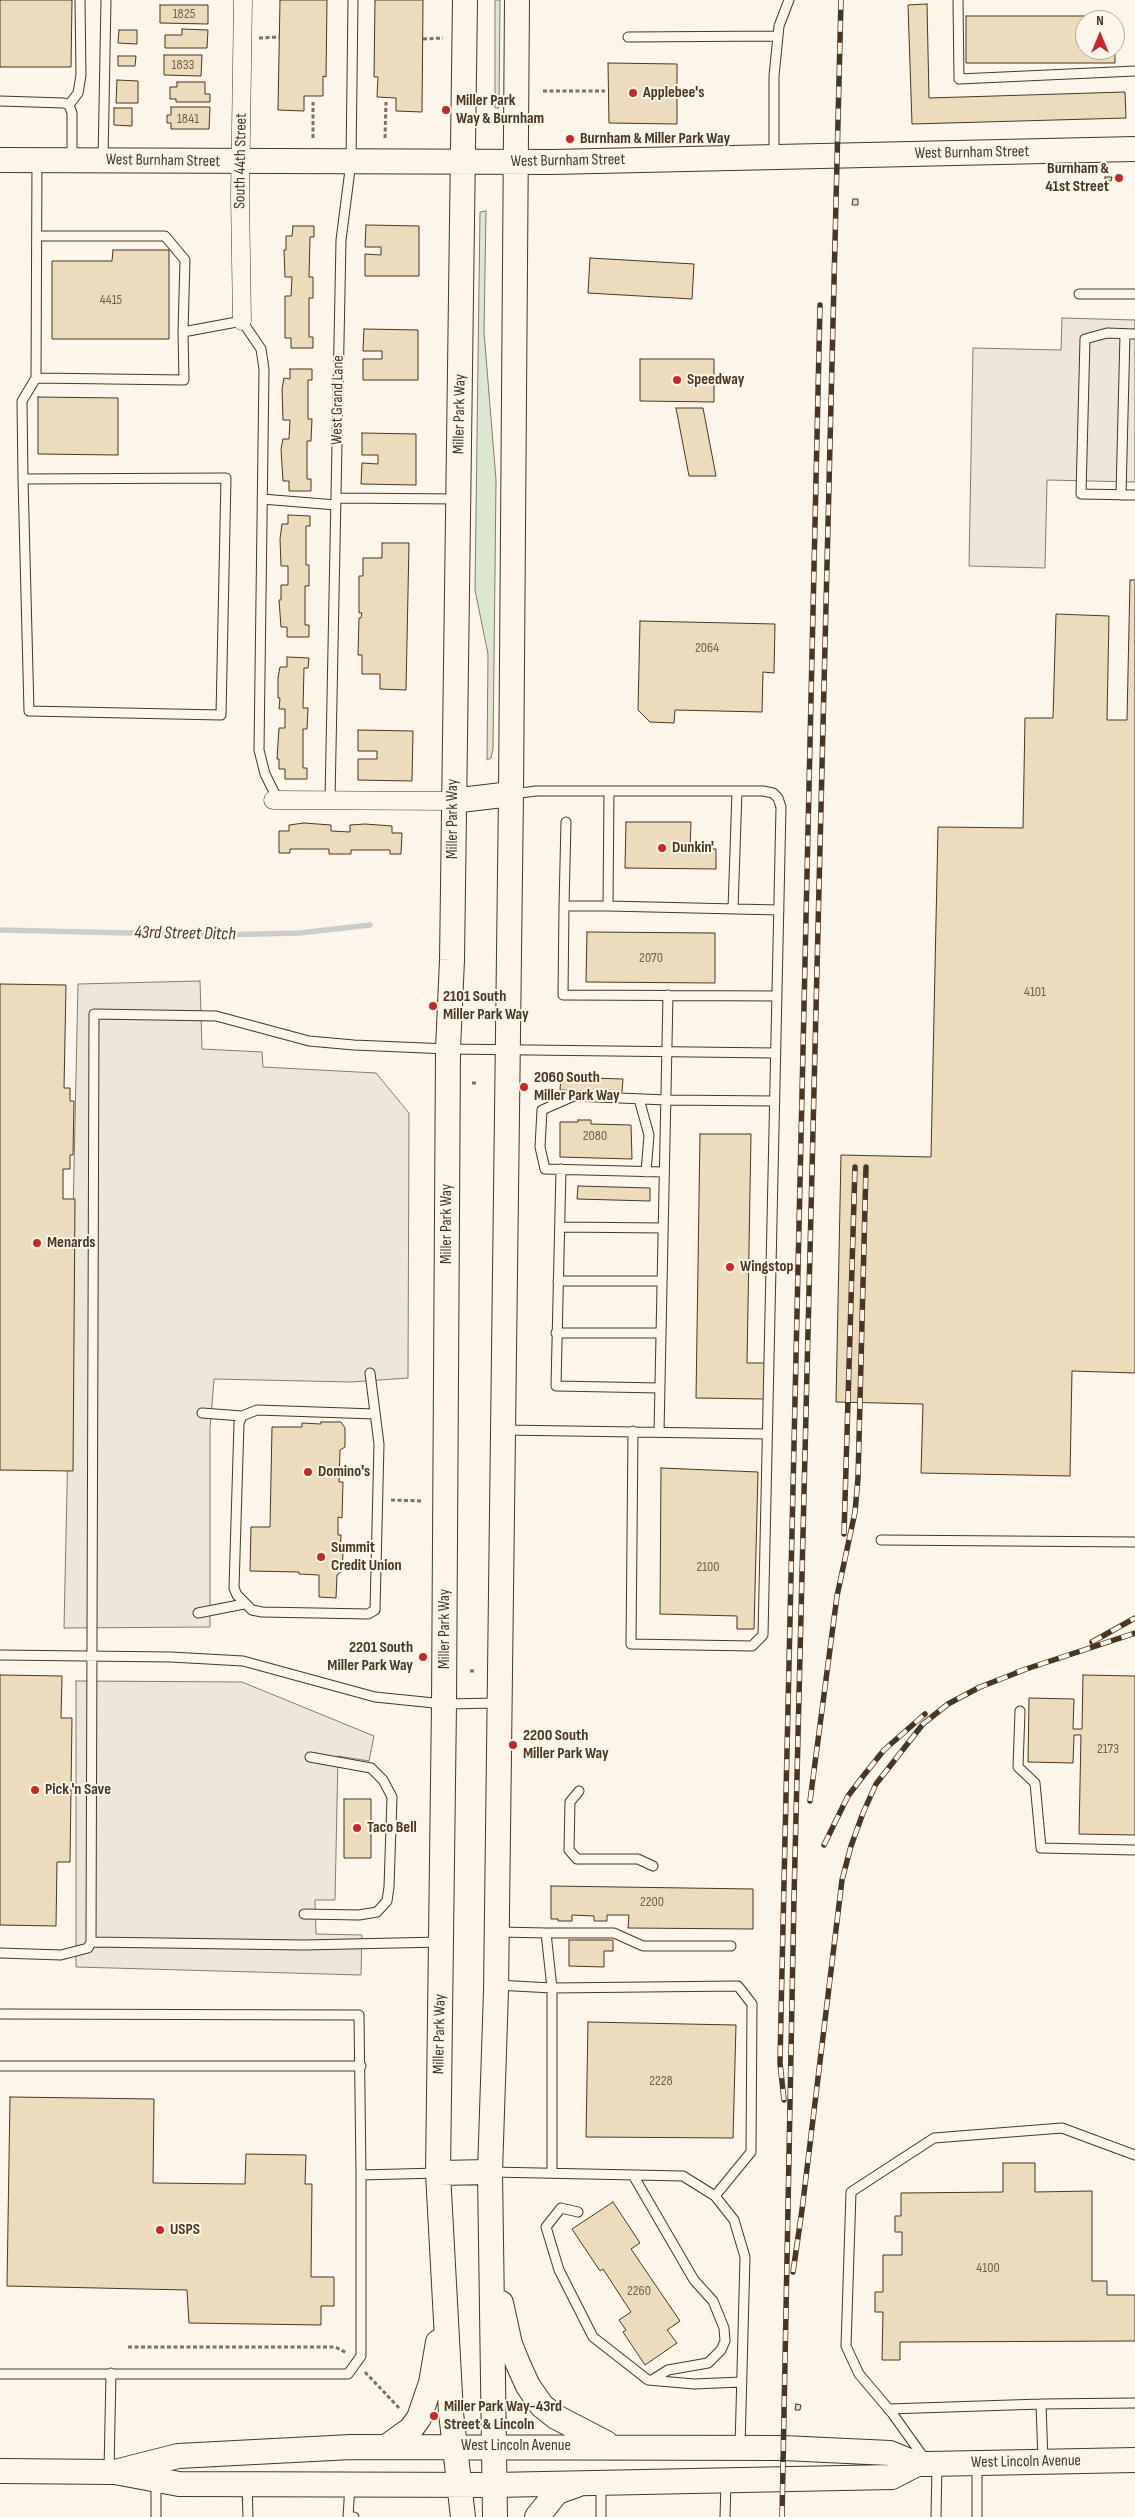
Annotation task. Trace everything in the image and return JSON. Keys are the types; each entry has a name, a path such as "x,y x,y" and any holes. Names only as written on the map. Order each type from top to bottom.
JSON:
{"main road":[{"name":"Miller Park Way","path":"463,2517 457,2446 452,2413 438,2172 444,1704 448,1049 452,960 452,801 464,162 465,0"},
{"path":"495,2517 490,2172 496,1985 498,1704 512,794 518,0"},
{"name":"West Burnham Street","path":"0,160 516,162 1135,149"},
{"path":"452,801 512,794"},
{"path":"438,2172 490,2172"},
{"path":"490,2258 510,2344 528,2386 542,2406 556,2417 612,2446 598,2483 557,2492 536,2517"},
{"path":"386,2447 411,2429 419,2418 431,2383 445,2300"},
{"name":"West Lincoln Avenue","path":"155,2471 178,2456 351,2447 457,2446 612,2446 890,2452 928,2464"},
{"path":"350,2485 351,2447"},
{"path":"752,2448 764,2479"},
{"name":"West Lincoln Avenue","path":"0,2470 155,2471 179,2484 494,2485 892,2477 928,2464 1135,2460"}],"street":[{"name":"South 44th Street","path":"242,321 240,196 244,0"},
{"path":"275,800 452,801"}],"lane":[{"path":"69,105 78,93 81,75 80,0"},
{"path":"103,160 106,0"},
{"name":"West Grand Lane","path":"330,800 340,240 351,162 354,0"},
{"path":"774,156 774,76 778,36 789,0"},
{"path":"958,0 959,80 1135,71"},
{"path":"628,36 778,36"},
{"path":"0,102 64,103 69,105 72,112 72,160"},
{"path":"23,479 226,478 221,715 29,711 23,479 22,401 36,378 37,160"},
{"path":"36,236 165,236 184,260 184,380 36,378"},
{"path":"1079,294 1135,294"},
{"path":"183,332 242,321 261,349 263,356 259,750 265,774 275,800"},
{"path":"1135,334 1107,333 1085,339 1081,494 1135,495"},
{"path":"1121,495 1125,334"},
{"path":"262,499 336,501 458,499"},
{"path":"512,794 536,791 763,791 773,793 778,798 781,807 763,1635 752,1646 631,1644 633,1432"},
{"path":"608,906 609,791"},
{"path":"733,909 737,791"},
{"path":"566,822 563,995 777,996"},
{"path":"564,906 779,910"},
{"path":"659,1432 668,995"},
{"path":"0,1953 60,1954 88,1948 91,1942 90,1657 94,1014 216,1016 309,1041 448,1049 775,1053"},
{"path":"664,1172 545,1169 540,1147 542,1110 574,1096 666,1100 774,1100"},
{"path":"639,1099 649,1135 646,1172"},
{"path":"562,1169 556,1386 660,1388"},
{"path":"560,1227 663,1228"},
{"path":"558,1281 662,1281"},
{"path":"556,1333 660,1334"},
{"path":"242,1416 240,1422 234,1588 244,1604 252,1610 262,1612 368,1614 375,1610 379,1444 370,1373"},
{"path":"202,1413 242,1416 257,1410 375,1414"},
{"path":"503,1430 767,1434"},
{"path":"881,1540 1135,1542"},
{"path":"198,1614 244,1604"},
{"path":"0,1655 170,1657 243,1662 375,1698 444,1704 498,1704"},
{"path":"1020,1712 1018,1768 1035,1783 1041,1848 1135,1850"},
{"path":"304,1914 359,1915 376,1912 387,1901 389,1887 392,1797 383,1780 371,1768 310,1757"},
{"path":"580,1791 570,1802 569,1850 577,1859 638,1859 653,1866"},
{"path":"496,1932 614,1933 643,1946 731,1946"},
{"path":"546,1933 552,1988 552,2172"},
{"path":"91,1942 304,1945 441,1942"},
{"path":"496,1985 552,1988 738,1986 752,2004 751,2152 715,2196"},
{"path":"0,2014 359,2015 361,2066 361,2356 348,2374 0,2374"},
{"path":"0,2066 361,2066"},
{"path":"936,2517 928,2464 888,2409 859,2374 846,2346 852,2192 934,2138 1062,2128 1135,2155"},
{"path":"361,2175 438,2172"},
{"path":"490,2172 683,2176 715,2196 734,2220 746,2258 742,2382 752,2448"},
{"path":"633,2175 694,2280 713,2301 724,2328 725,2340 721,2350 708,2363 668,2370 652,2380"},
{"path":"578,2212 561,2208 546,2227 559,2270 593,2337 652,2380 694,2384 742,2382"},
{"path":"111,2373 112,2472"},
{"path":"888,2409 1135,2403"},
{"path":"1041,2404 1042,2461"},
{"path":"976,2517 977,2463"},
{"path":"155,2471 156,2517"},
{"path":"725,2517 726,2480"},
{"path":"598,2483 601,2517"},
{"path":"247,2484 248,2517"},
{"path":"350,2485 348,2517 354,2517"}],"path":[{"path":"423,39 443,38"},
{"path":"543,91 605,91"},
{"path":"312,138 313,102"},
{"path":"385,138 386,102"},
{"path":"479,1016 487,1016"},
{"path":"472,1083 478,1083"},
{"path":"378,1499 423,1502"},
{"path":"128,2346 342,2348 403,2411"}],"green space":[{"path":"495,0 500,0 499,108 495,108"},
{"path":"486,211 484,332 496,480 493,749 491,758 487,760 488,654 475,590 480,212"}],"shaded area":[{"path":"1062,318 1135,320 1135,482 1047,480 1045,568 969,566 973,348 1061,350"},
{"path":"200,981 202,1049 262,1052 263,1067 376,1073 409,1113 408,1378 351,1382 214,1379 210,1429 210,1627 64,1628 78,984"},
{"path":"76,1681 242,1682 374,1736 369,1761 338,1756 335,1900 315,1900 316,1934 362,1935 361,1975 76,1967"}],"building":[{"path":"0,0 72,0 71,67 0,67"},
{"path":"280,0 327,0 326,77 323,76 323,96 304,96 304,111 278,110"},
{"path":"375,0 423,0 422,112 396,111 396,98 377,97 378,77 374,77"},
{"path":"927,4 929,98 1125,92 1126,118 912,124 908,5"},
{"path":"160,5 208,5 208,24 160,23"},
{"path":"966,16 1075,16 1075,60 1115,60 1115,63 966,63"},
{"path":"182,29 208,30 207,48 165,48 165,35 182,35"},
{"path":"119,30 137,30 137,44 118,43"},
{"path":"164,55 202,55 201,76 164,75"},
{"path":"118,56 136,56 135,66 118,66"},
{"path":"608,63 677,64 677,124 609,123"},
{"path":"117,80 138,81 138,103 116,103"},
{"path":"177,82 205,82 205,94 210,94 210,102 176,102 176,99 170,99 170,87 177,87"},
{"path":"171,107 210,107 209,129 171,129 171,123 167,123 167,115 171,115"},
{"path":"114,108 132,108 132,126 114,125"},
{"path":"1105,177 1112,177 1111,181 1105,181"},
{"path":"853,199 858,199 858,205 852,205"},
{"path":"366,225 419,226 419,276 365,276 365,254 381,255 381,247 365,247"},
{"path":"293,226 314,226 314,237 310,237 309,277 313,277 313,298 309,298 309,337 313,337 313,348 291,348 291,338 285,338 285,296 291,296 292,277 285,277 284,250 286,250 286,236 292,236"},
{"path":"113,250 169,250 169,339 52,339 52,261 112,261"},
{"path":"590,258 694,264 692,299 588,293"},
{"path":"364,329 418,330 418,380 363,380 363,359 382,359 382,351 363,351"},
{"name":"Speedway","path":"640,359 714,359 714,402 640,401"},
{"path":"290,369 312,369 312,380 308,380 308,419 312,419 311,441 307,441 307,479 311,479 311,491 289,491 289,481 283,481 281,449 283,439 289,439 290,420 283,420 282,389 284,378 290,379"},
{"path":"38,397 118,398 118,455 38,454"},
{"path":"676,408 703,408 716,476 689,476"},
{"path":"362,433 416,434 416,485 361,484 362,463 378,464 378,455 362,455"},
{"path":"288,515 310,516 310,526 306,526 306,565 309,565 309,586 305,586 305,625 309,625 309,637 287,637 287,627 281,627 279,600 281,600 281,585 288,585 288,566 281,566 280,539 282,524 288,524"},
{"path":"382,543 409,543 406,690 380,689 380,674 362,674 362,655 358,655 359,618 361,618 362,613 359,613 359,576 363,576 363,558 382,558"},
{"path":"1130,580 1135,580 1135,1373 1072,1371 1070,1476 921,1473 923,1404 836,1402 841,1155 931,1157 938,827 1023,828 1025,718 1053,718 1056,614 1109,616 1107,720 1127,720"},
{"path":"640,621 775,624 774,673 763,672 762,712 675,710 674,723 650,722 638,710"},
{"path":"287,657 309,658 308,668 304,668 303,708 308,708 307,729 303,729 303,768 307,768 307,779 285,779 285,769 279,769 279,759 277,759 279,728 285,728 285,709 279,709 278,678 280,667 287,667"},
{"path":"358,730 413,731 412,781 358,780 358,759 377,759 377,751 358,751"},
{"path":"626,822 691,822 690,849 716,849 716,869 625,868"},
{"path":"304,823 331,825 331,831 350,832 350,825 392,826 392,833 402,833 401,854 390,854 390,850 351,850 351,854 329,854 329,849 290,849 290,853 279,853 279,831 289,831 289,825"},
{"path":"587,932 715,933 715,983 586,982"},
{"name":"Menards","path":"0,984 66,985 64,1088 70,1088 70,1101 74,1101 73,1155 70,1155 70,1169 63,1169 63,1199 75,1199 73,1471 0,1470"},
{"path":"561,1077 623,1079 622,1092 560,1090"},
{"path":"578,1120 591,1120 591,1124 631,1125 632,1159 560,1157 560,1122 578,1122"},
{"path":"700,1134 751,1134 747,1363 765,1363 764,1399 696,1398"},
{"path":"578,1186 650,1188 650,1201 577,1199"},
{"path":"321,1422 341,1422 345,1428 345,1447 340,1450 339,1482 343,1482 342,1518 338,1517 338,1535 341,1535 340,1553 343,1553 342,1571 337,1575 336,1598 319,1597 319,1575 299,1574 299,1572 250,1571 251,1527 270,1527 272,1427 302,1427 302,1423 321,1424"},
{"path":"661,1468 758,1472 754,1629 737,1629 737,1616 660,1614"},
{"name":"Pick 'n Save","path":"0,1675 62,1676 61,1718 72,1718 70,1862 57,1862 56,1926 0,1925"},
{"path":"1083,1675 1135,1676 1135,1835 1079,1834 1081,1735 1074,1735 1073,1763 1028,1762 1029,1698 1074,1699 1073,1729 1082,1729"},
{"name":"Taco Bell","path":"344,1799 371,1799 371,1858 344,1858"},
{"path":"551,1886 753,1889 753,1929 628,1928 629,1915 607,1915 607,1921 594,1921 594,1916 572,1915 572,1921 558,1921 558,1919 551,1919"},
{"path":"569,1940 613,1940 613,1951 604,1951 604,1967 569,1966"},
{"path":"588,2022 736,2025 733,2138 586,2137"},
{"name":"USPS","path":"10,2097 154,2099 153,2183 245,2184 246,2154 306,2155 305,2184 312,2184 311,2277 334,2277 334,2306 321,2306 321,2325 189,2323 187,2290 7,2286"},
{"path":"1003,2163 1035,2163 1035,2192 1092,2191 1092,2281 1107,2281 1107,2295 1135,2295 1135,2341 900,2342 900,2360 882,2360 883,2312 875,2312 875,2292 883,2292 883,2255 902,2255 902,2232 895,2232 895,2216 901,2216 901,2193 1003,2192"},
{"path":"613,2202 640,2243 631,2249 680,2321 667,2330 677,2343 645,2365 623,2332 626,2330 619,2320 631,2312 603,2269 600,2271 572,2229"},
{"path":"796,2404 801,2405 800,2410 795,2410"}],"waterway":[{"name":"43rd Street Ditch","path":"0,930 215,935 300,933 370,925"}],"railway":[{"path":"782,2517 794,1897 841,0"},
{"path":"784,2100 780,2063 820,305"},
{"path":"844,1534 855,1167"},
{"path":"810,1801 837,1596 855,1512 858,1478 866,1167"},
{"path":"1092,1642 1135,1618"},
{"path":"1017,1672 1135,1633"},
{"path":"793,2272 842,1880 851,1846 863,1813 876,1784 923,1724 948,1704 980,1687 1024,1670"},
{"path":"824,1845 848,1796 864,1775 884,1750 925,1714"}],"place":[{"name":"Applebee's","path":"633,93"},
{"name":"Miller Park Way & Burnham","path":"446,110"},
{"name":"Burnham & Miller Park Way","path":"570,139"},
{"name":"Burnham & 41st Street","path":"1119,178"},
{"name":"Speedway","path":"677,380"},
{"name":"Dunkin'","path":"662,848"},
{"name":"2101 South Miller Park Way","path":"433,1006"},
{"name":"2060 South Miller Park Way","path":"524,1087"},
{"name":"Menards","path":"37,1243"},
{"name":"Wingstop","path":"730,1267"},
{"name":"Domino's","path":"308,1472"},
{"name":"Summit Credit Union","path":"321,1557"},
{"name":"2201 South Miller Park Way","path":"423,1657"},
{"name":"2200 South Miller Park Way","path":"513,1745"},
{"name":"Pick 'n Save","path":"35,1790"},
{"name":"Taco Bell","path":"357,1828"},
{"name":"USPS","path":"160,2230"},
{"name":"Miller Park Way-43rd Street & Lincoln","path":"434,2416"}]}
